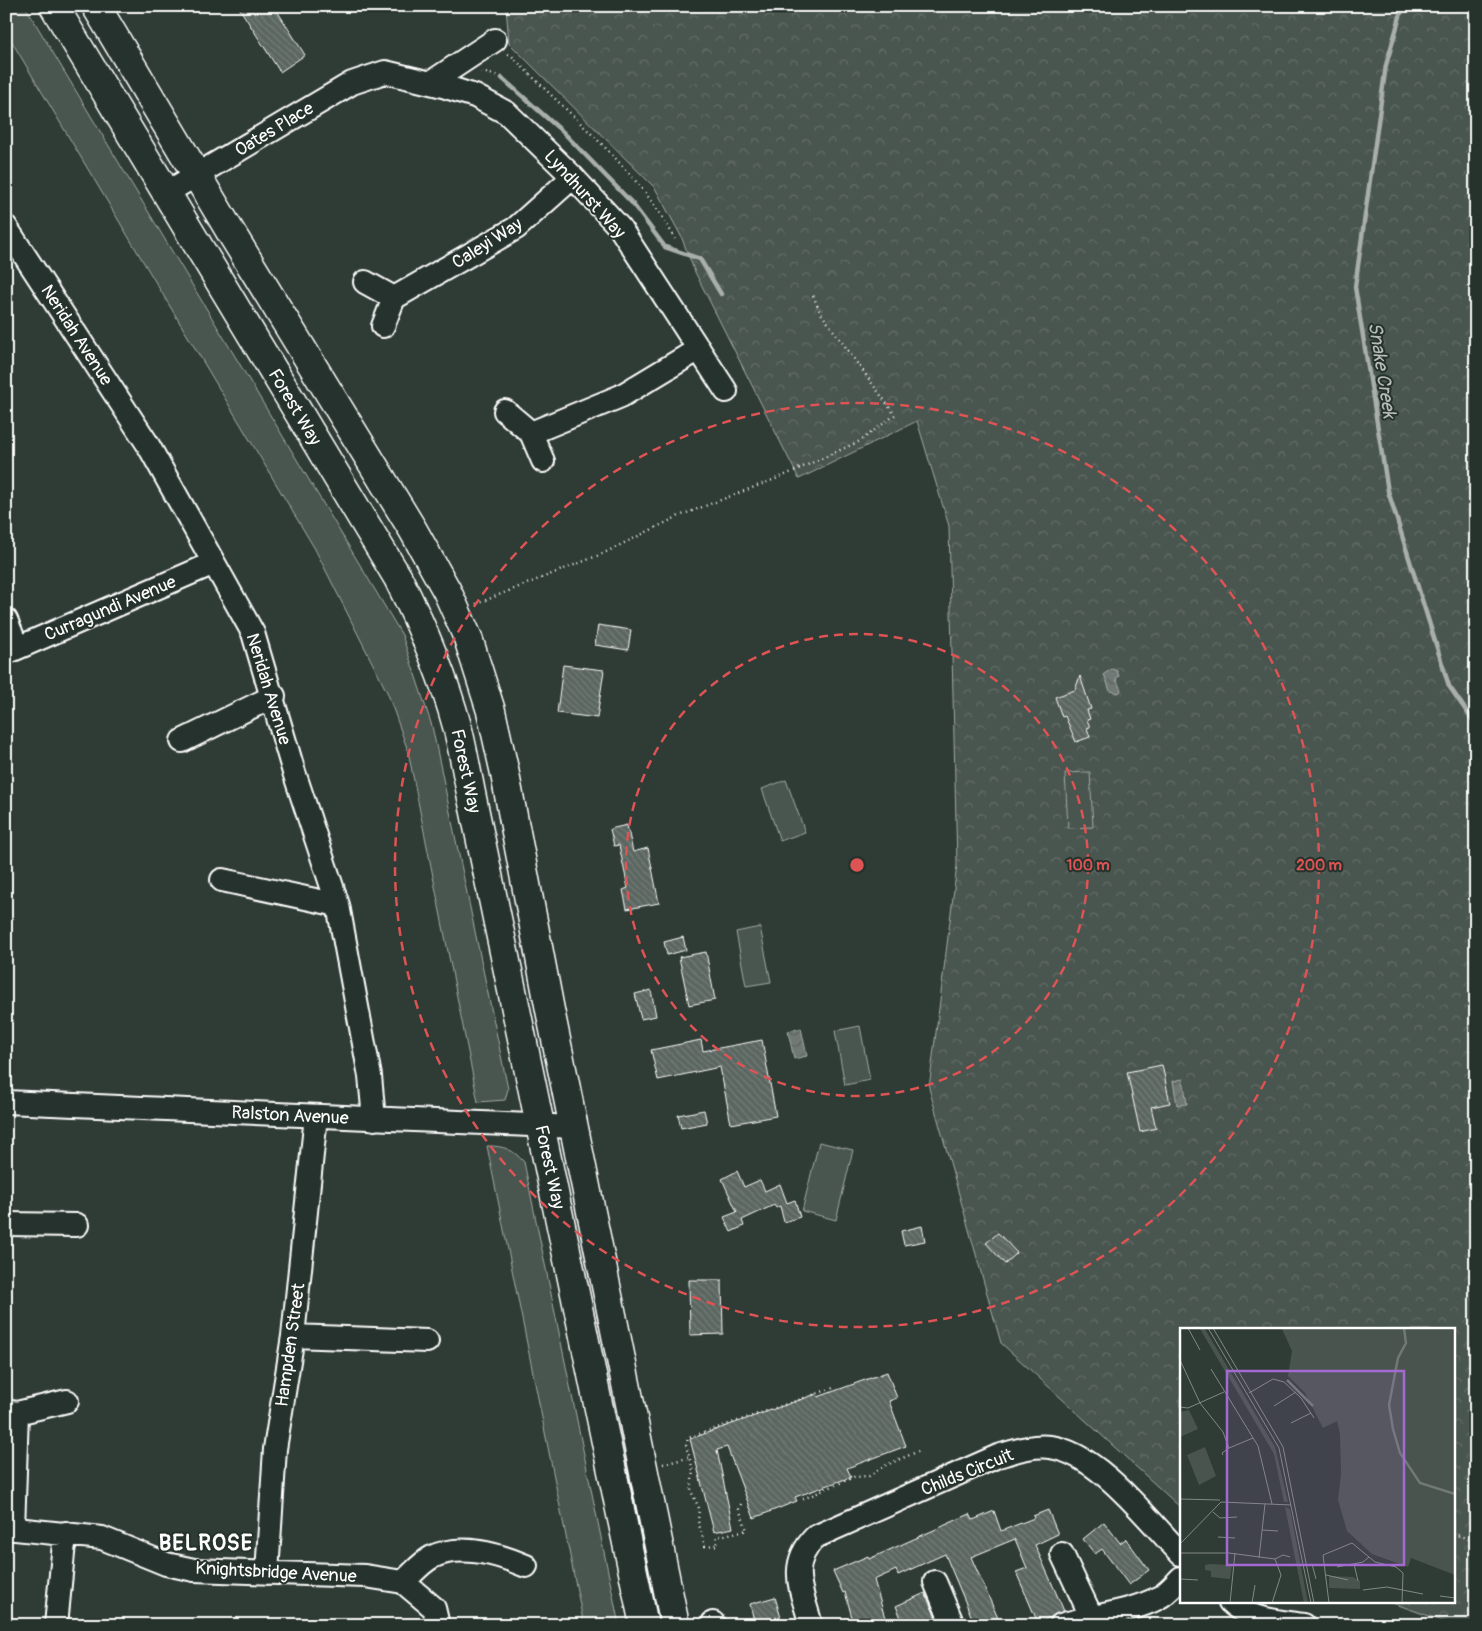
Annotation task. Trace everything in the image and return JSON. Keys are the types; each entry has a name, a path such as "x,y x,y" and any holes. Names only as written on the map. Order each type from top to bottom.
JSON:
{"main road":[{"name":"Forest Way","path":"54,6 386,558 431,648 457,726 644,1625"},
{"name":"Forest Way","path":"96,6 413,530 456,610 468,638 491,711 504,768 675,1625"}],"street":[{"path":"430,83 499,46"},
{"name":"Oates Place","path":"166,193 352,83 385,72"},
{"name":"Lyndhurst Way","path":"385,72 475,96 506,113 573,177 620,228 726,391"},
{"name":"Caleyi Way","path":"394,298 516,228 573,177"},
{"name":"Neridah Avenue","path":"6,227 147,443 253,633 338,905 370,1076 374,1119"},
{"path":"365,282 394,298 383,326"},
{"path":"531,433 621,396 698,349"},
{"path":"505,411 531,433 543,461"},
{"name":"Curragundi Avenue","path":"12,650 214,563"},
{"path":"6,620 12,650"},
{"path":"182,741 274,696"},
{"path":"222,880 338,905"},
{"name":"Ralston Avenue","path":"6,1102 574,1126"},
{"name":"Hampden Street","path":"267,1573 275,1449 293,1336 316,1116"},
{"path":"6,1224 77,1225"},
{"path":"293,1336 427,1341"},
{"path":"10,1529 12,1412 66,1401"},
{"name":"Childs Circuit","path":"810,1625 799,1580 798,1566 804,1549 816,1537 998,1456 1027,1448 1051,1447 1070,1452 1084,1460 1105,1475 1180,1553"},
{"name":"Knightsbridge Avenue","path":"10,1529 102,1538 166,1564 194,1570 365,1576 403,1582"},
{"path":"56,1625 65,1533"},
{"path":"438,1625 434,1608 403,1582 432,1557 466,1550 506,1557 526,1566"},
{"path":"1062,1554 1091,1616"},
{"path":"1064,1624 1138,1606 1159,1598 1180,1579"},
{"path":"935,1582 953,1625"},
{"path":"1232,1604 1236,1608 1258,1617 1304,1625"}],"path":[{"path":"499,46 512,56 640,185 667,222 675,239"},
{"path":"478,71 484,66"},
{"path":"456,610 494,598 602,554 679,516 783,476 860,441 895,415 820,312 813,295"},
{"path":"740,1504 747,1530 716,1537 718,1545 704,1546 698,1521 698,1508 692,1491 693,1470 686,1446 688,1438 836,1387"},
{"path":"804,1498 854,1477 869,1476 884,1466 919,1451"},
{"path":"658,1464 688,1458"},
{"path":"1454,1534 1476,1541"}],"green space":[{"path":"6,6 25,6 402,635 432,726 508,1089 505,1100 478,1102 408,751 388,694 315,549 6,32"},
{"path":"506,6 1476,6 1476,1625 1454,1625 1396,1604 1454,1604 1454,1328 1180,1328 1180,1507 1001,1343 929,1088 957,865 949,526 917,421 799,479 694,270 681,236 655,188 509,43"},
{"path":"1090,772 1093,827 1068,828 1065,773"},
{"path":"786,780 805,832 780,841 762,789"},
{"path":"760,927 771,982 746,986 736,932"},
{"path":"860,1026 870,1080 845,1085 835,1031"},
{"path":"819,1142 853,1150 836,1220 802,1211"},
{"path":"487,1146 508,1149 524,1162 619,1625 584,1625"}],"water":[{"path":"1112,669 1117,671 1119,676 1116,679 1121,690 1119,693 1110,691 1104,674"},
{"path":"801,1028 807,1056 794,1059 788,1031"},
{"path":"1183,1079 1187,1104 1177,1105 1173,1081"}],"building":[{"path":"238,6 274,6 305,55 280,72"},
{"path":"598,625 631,630 628,650 595,645"},
{"path":"563,665 604,670 597,718 557,713"},
{"path":"1080,676 1091,709 1087,710 1090,719 1087,720 1090,727 1087,728 1090,737 1076,742 1065,716 1062,717 1055,697 1075,690"},
{"path":"627,825 633,852 648,848 659,903 627,909 623,890 628,888 619,845 614,846 610,829"},
{"path":"683,937 686,950 667,955 664,942"},
{"path":"706,952 715,1000 689,1005 679,957"},
{"path":"651,990 656,1016 641,1019 635,994"},
{"path":"701,1040 703,1051 762,1040 776,1116 731,1124 720,1067 658,1080 651,1050"},
{"path":"1162,1065 1170,1103 1151,1107 1156,1128 1140,1132 1127,1072"},
{"path":"704,1110 707,1123 681,1128 678,1115"},
{"path":"737,1171 744,1187 760,1180 765,1191 780,1184 787,1203 795,1200 800,1217 784,1222 780,1206 776,1208 774,1205 742,1220 744,1226 731,1232 724,1217 737,1212 722,1179"},
{"path":"922,1226 925,1241 904,1245 901,1231"},
{"path":"998,1233 1017,1253 1005,1264 986,1243"},
{"path":"689,1280 722,1280 723,1334 690,1335"},
{"path":"887,1372 897,1398 889,1401 906,1446 847,1468 851,1477 795,1497 797,1501 754,1518 727,1447 717,1450 733,1528 714,1532 690,1439 816,1394 818,1397"},
{"path":"1048,1510 1058,1534 1035,1545 1064,1611 1038,1623 1016,1572 1027,1568 1015,1539 971,1557 1001,1625 975,1625 945,1554 898,1575 896,1570 874,1580 885,1618 854,1625 845,1592 843,1593 833,1571 868,1556 869,1559 970,1514 973,1520 994,1511 1001,1531 1034,1518 1033,1516"},
{"path":"1104,1522 1120,1543 1126,1539 1149,1570 1129,1585 1102,1549 1095,1554 1083,1539"},
{"path":"925,1593 938,1622 932,1625 904,1625 896,1606"},
{"path":"775,1597 783,1625 755,1625 750,1604"}],"waterway":[{"name":"Snake Creek","path":"1403,6 1386,65 1355,287 1388,491 1449,686 1476,725"},
{"path":"502,78 564,133 632,203 665,247 700,259 721,294"}],"district":[{"name":"BELROSE","path":"206,1542"}]}
